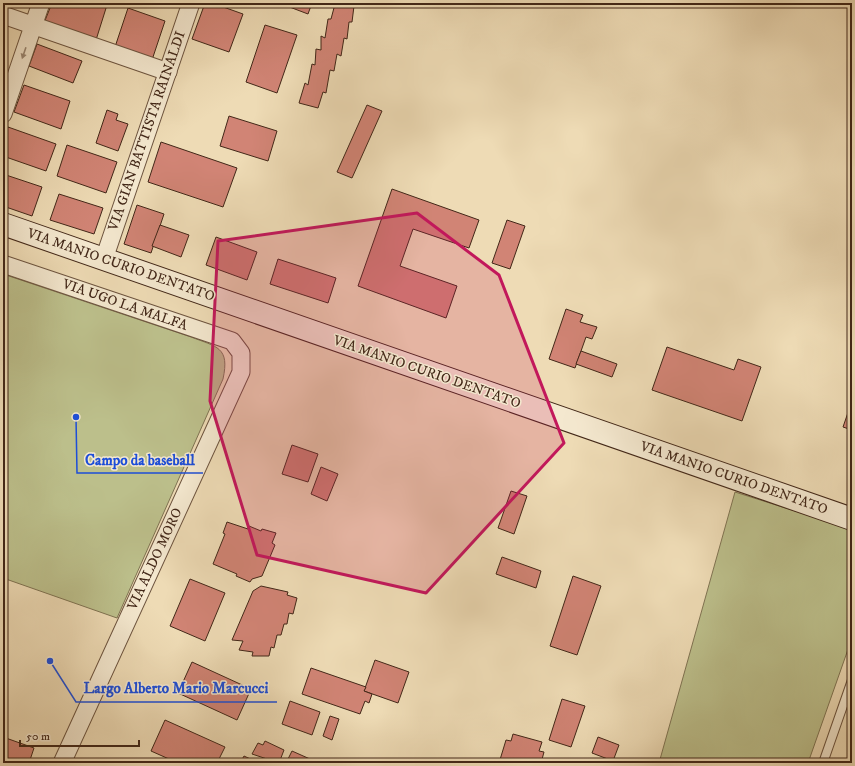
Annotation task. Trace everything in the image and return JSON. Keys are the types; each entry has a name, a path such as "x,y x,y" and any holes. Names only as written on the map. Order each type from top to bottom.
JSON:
{"main road":[{"name":"VIA MANIO CURIO DENTATO","path":"3,224 852,519"}],"street":[{"path":"3,114 41,3"},
{"name":"VIA GIAN BATTISTA RAINALDI","path":"104,259 191,3"},
{"path":"3,15 168,72"},
{"name":"VIA UGO LA MALFA","path":"3,264 232,341 240,353"},
{"name":"VIA ALDO MORO","path":"62,763 241,372 240,353"}],"lane":[{"path":"823,763 852,680"}],"highlighted area":[{"path":"417,213 499,275 564,443 426,593 257,555 210,401 218,241"}],"green space":[{"path":"3,274 208,343 223,354 225,360 223,379 117,618 3,578"},
{"path":"735,492 852,529 852,638 808,763 659,763"}],"building":[{"path":"52,3 102,3 107,5 96,40 44,23"},
{"path":"205,3 212,3 243,14 229,52 192,39"},
{"path":"279,3 312,3 308,14"},
{"path":"359,3 359,7 354,6 352,22 349,22 347,39 344,38 341,56 337,54 334,71 330,70 326,93 323,92 318,108 299,103 305,83 308,85 312,64 315,65 316,49 321,50 321,36 325,38 328,19 331,19 335,4"},
{"path":"128,8 165,21 152,60 115,47"},
{"path":"265,25 297,35 277,93 246,82"},
{"path":"37,44 82,61 73,83 29,66"},
{"path":"24,85 70,101 61,129 14,112"},
{"path":"367,105 382,111 352,178 337,172"},
{"path":"107,110 118,114 116,120 128,124 118,151 96,143"},
{"path":"229,116 277,131 268,161 220,146"},
{"path":"8,127 56,144 46,171 3,156 3,142"},
{"path":"161,142 237,168 223,207 148,182"},
{"path":"67,145 117,162 106,193 57,176"},
{"path":"3,174 42,187 32,216 3,206"},
{"path":"392,189 479,220 469,248 413,229 400,266 457,286 446,318 358,286"},
{"path":"59,194 103,208 94,234 50,220"},
{"path":"137,205 164,214 151,253 124,244"},
{"path":"507,220 525,226 510,269 492,263"},
{"path":"160,225 189,235 181,257 152,246"},
{"path":"216,237 257,252 247,280 206,265"},
{"path":"278,259 336,278 328,303 270,284"},
{"path":"566,309 583,315 580,322 597,327 592,339 586,337 575,368 549,359"},
{"path":"667,347 734,370 738,359 761,367 742,421 652,390"},
{"path":"581,351 617,364 612,377 576,364"},
{"path":"852,401 852,430 843,427"},
{"path":"292,445 318,454 308,482 282,474"},
{"path":"321,467 338,474 327,501 311,494"},
{"path":"511,491 527,496 514,534 498,528"},
{"path":"227,522 248,529 249,526 261,531 262,529 276,533 272,543 275,545 262,576 252,579 250,582 236,576 237,574 213,564 225,534 223,533"},
{"path":"502,557 541,571 536,588 496,574"},
{"path":"573,576 601,586 577,655 550,646"},
{"path":"190,579 225,593 205,641 170,626"},
{"path":"261,586 288,592 287,595 297,598 293,614 289,613 287,624 284,624 281,635 277,635 274,648 271,647 269,656 252,656 253,652 239,650 243,641 232,640 253,591"},
{"path":"375,660 409,672 398,703 364,691"},
{"path":"192,662 251,689 237,720 178,693"},
{"path":"311,668 366,687 364,691 372,694 369,703 365,701 360,714 302,694"},
{"path":"562,699 585,706 571,747 549,740"},
{"path":"290,701 320,712 312,735 282,724"},
{"path":"330,716 339,719 332,740 323,736"},
{"path":"165,720 225,747 217,763 178,763 151,751"},
{"path":"513,734 542,742 539,751 544,752 541,763 499,763 506,740 511,741"},
{"path":"3,737 34,748 29,763 3,763"},
{"path":"598,737 619,745 613,761 592,753"},
{"path":"265,741 284,750 279,763 252,754 258,743 263,745"},
{"path":"292,751 319,763 286,763"},
{"path":"244,756 259,763 240,763"}],"place":[{"name":"Campo da baseball","path":"76,417"},
{"name":"Largo Alberto Mario Marcucci","path":"50,661"}]}
